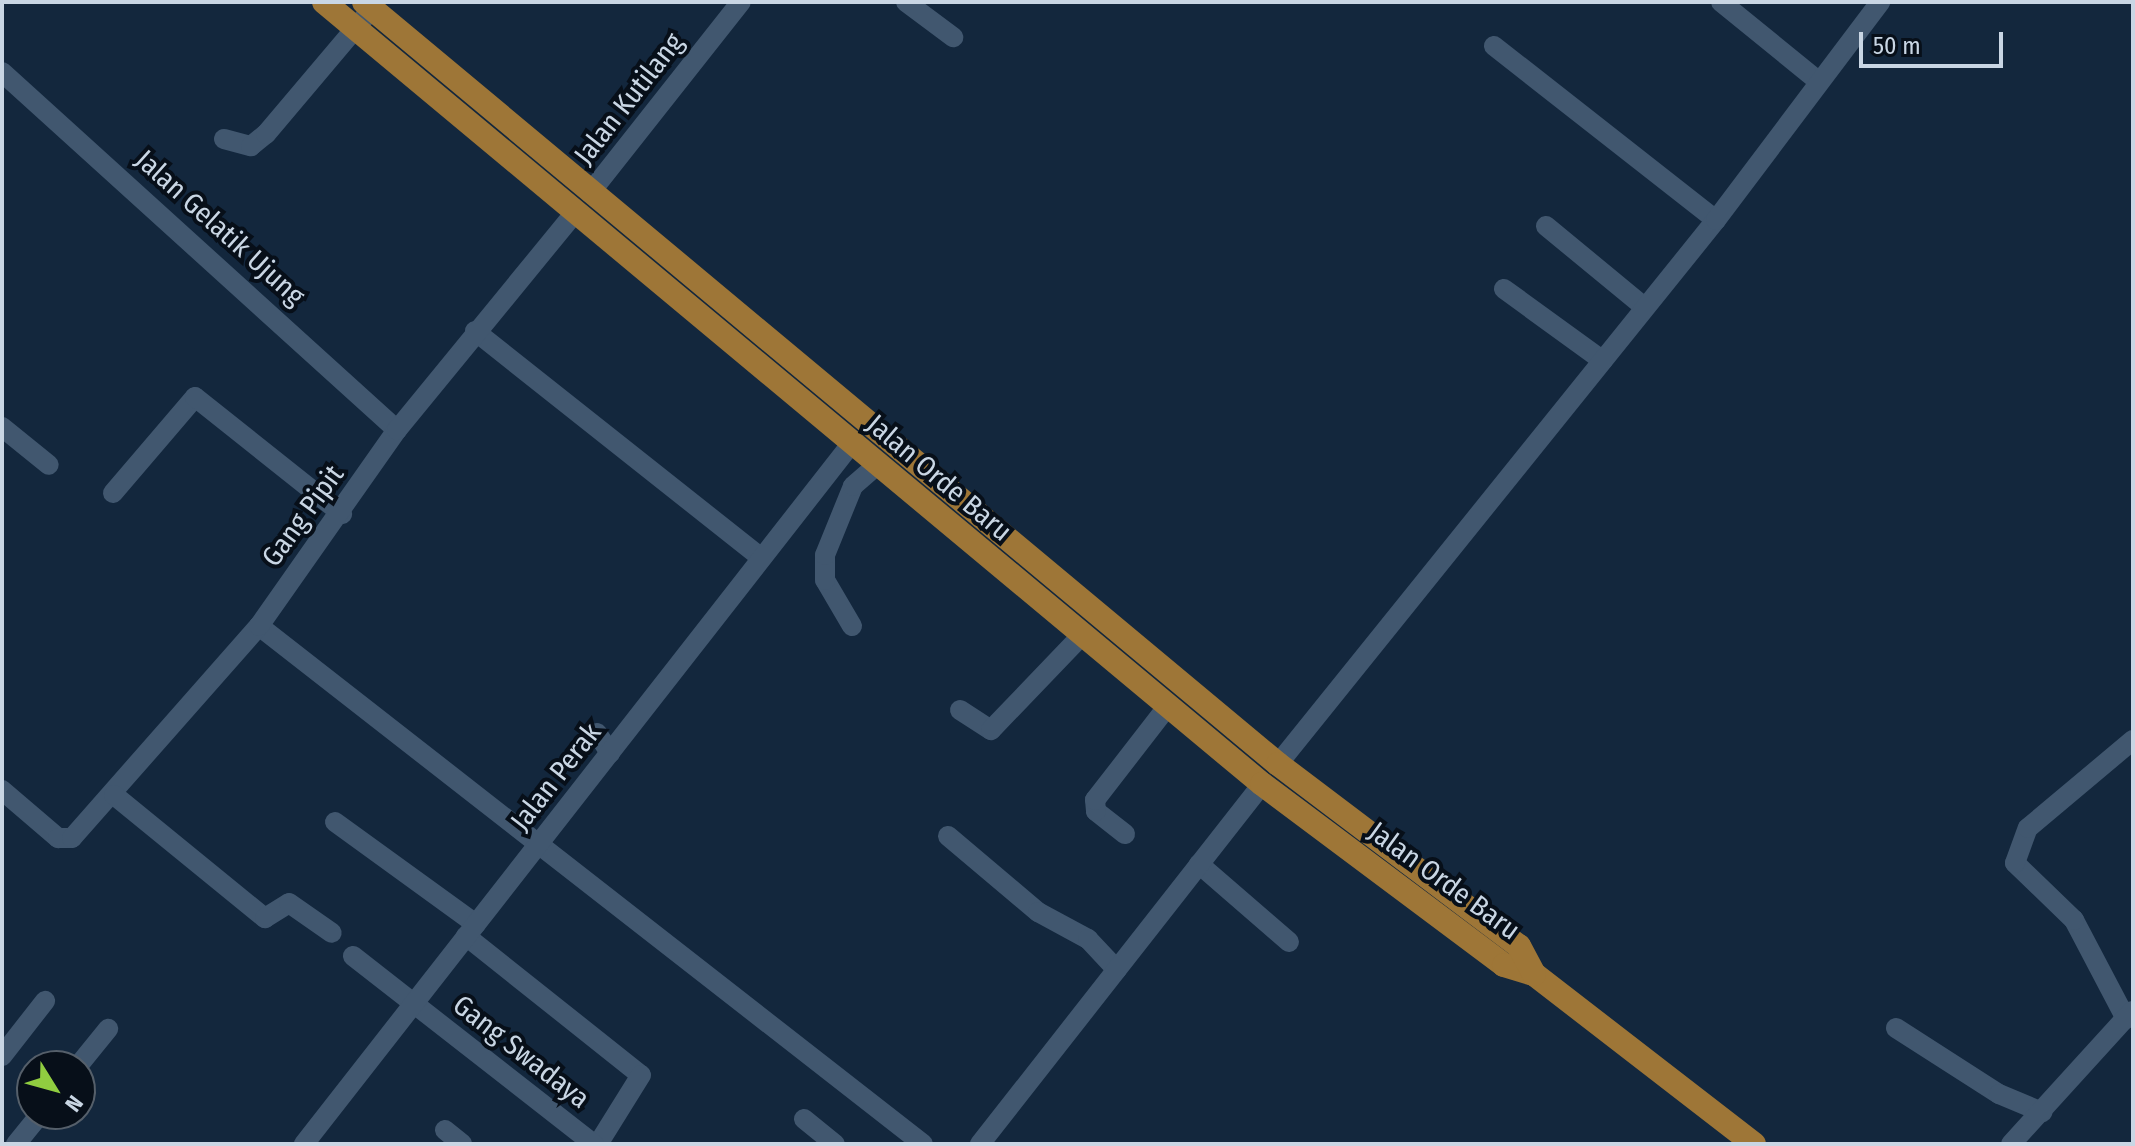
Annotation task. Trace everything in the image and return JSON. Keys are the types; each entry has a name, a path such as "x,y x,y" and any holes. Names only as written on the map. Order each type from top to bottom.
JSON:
{"main road":[{"name":"Jalan Orde Baru","path":"324,2 574,214 1262,784 1504,965 1534,974 1754,1144"},
{"name":"Jalan Orde Baru","path":"368,5 1278,764 1519,946 1534,974"},
{"path":"1038,598 1054,578"}],"street":[{"name":"Jalan Kutilang","path":"590,193 741,2"},
{"path":"906,2 953,37"},
{"path":"1721,2 1817,80"},
{"path":"224,139 251,146 266,134 355,28 368,5"},
{"path":"1278,764 1603,361 1643,306 1716,220 1871,5"},
{"path":"1494,46 1716,220"},
{"name":"Jalan Gelatik Ujung","path":"2,72 397,430"},
{"name":"Gang Pipit","path":"2,790 66,841 114,795 259,626 342,514 397,430 475,331 574,214"},
{"path":"1546,226 1643,306"},
{"path":"1504,289 1603,361"},
{"path":"475,331 761,558"},
{"path":"113,493 195,397 342,514"},
{"path":"2,427 49,465"},
{"name":"Jalan Perak","path":"304,1144 851,444"},
{"path":"852,626 825,580 825,555 853,486 877,465"},
{"path":"259,626 542,840 923,1144"},
{"path":"960,710 991,730 1082,635"},
{"path":"1125,834 1096,811 1095,800 1168,706"},
{"path":"597,733 610,753"},
{"path":"2011,1144 2129,1014 2074,920 2015,863 2028,828 2133,740"},
{"path":"980,1144 1262,784"},
{"path":"114,795 265,918 289,903 332,933"},
{"path":"335,822 471,930 641,1075 596,1144"},
{"path":"948,836 1038,912 1088,939 1117,970"},
{"path":"1199,864 1289,942"},
{"name":"Gang Swadaya","path":"353,956 596,1144"},
{"path":"2,1056 45,1001"},
{"path":"1896,1028 1999,1094 2042,1112"},
{"path":"91,1050 108,1029"},
{"path":"804,1119 835,1144"},
{"path":"445,1130 462,1144"}]}
